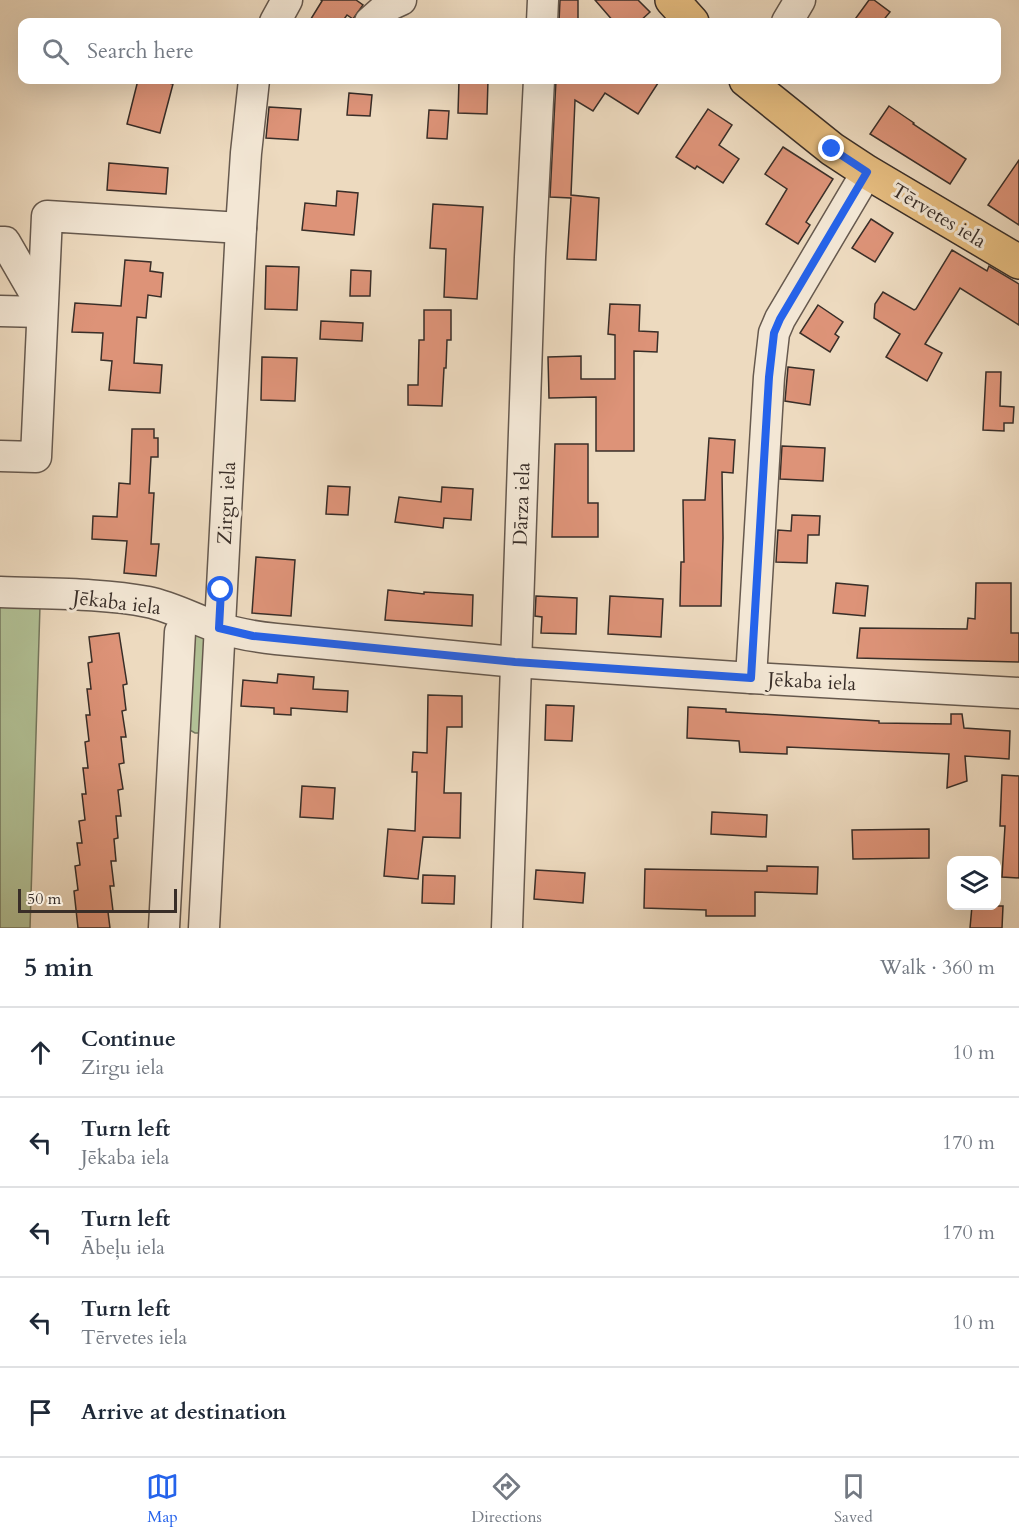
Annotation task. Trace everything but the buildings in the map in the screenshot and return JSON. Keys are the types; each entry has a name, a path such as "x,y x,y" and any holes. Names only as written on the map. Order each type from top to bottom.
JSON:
{"main road":[{"path":"672,0 688,18"},
{"name":"Tērvetes iela","path":"754,84 832,149 1019,262"}],"street":[{"path":"277,18 287,0"},
{"path":"374,18 388,6 400,0"},
{"path":"542,18 543,0"},
{"path":"789,18 800,0"},
{"name":"Zirgu iela","path":"204,928 241,228 254,84"},
{"name":"Dārza iela","path":"507,928 530,257 539,84"},
{"path":"751,678 769,377 774,333 780,319 867,172"},
{"path":"0,456 36,457 47,216 241,228"},
{"path":"0,242 5,242 42,309"},
{"path":"0,311 42,309"},
{"name":"Jēkaba iela","path":"0,592 125,598 166,606 219,628 265,638 515,662 1019,693"},
{"path":"164,928 180,632"},
{"path":"174,744 213,746"}],"green space":[{"path":"0,603 40,606 30,928 0,928"},
{"path":"182,624 202,631 208,645 201,733 188,729 195,635"}],"route":[{"path":"221,590 219,628 245,635 515,662 751,678 769,377 774,333 780,319 867,172 832,149"}]}
